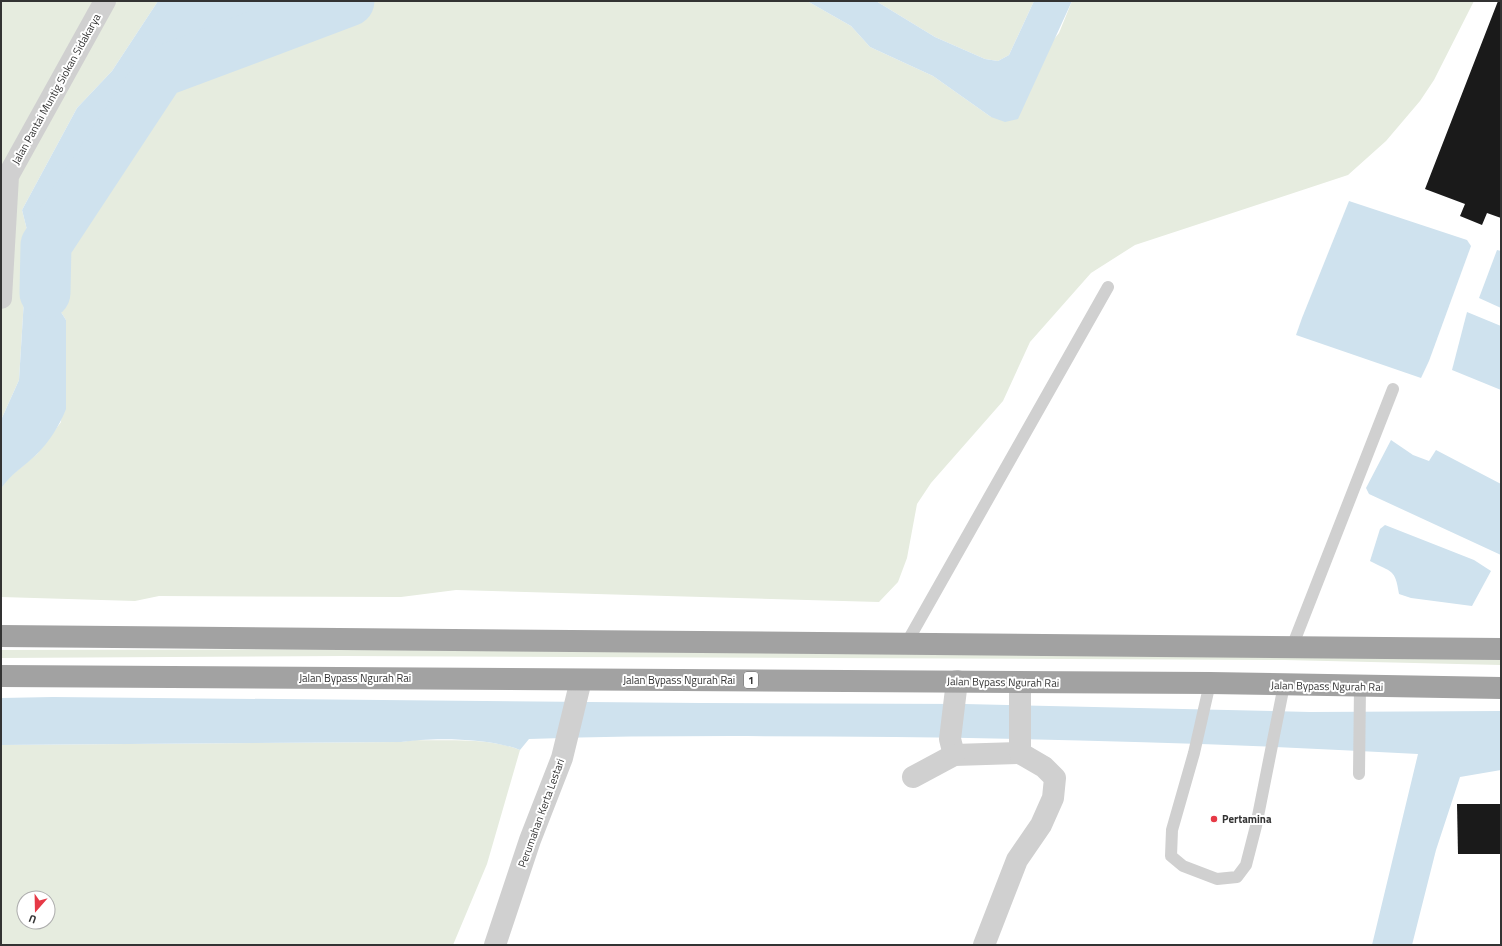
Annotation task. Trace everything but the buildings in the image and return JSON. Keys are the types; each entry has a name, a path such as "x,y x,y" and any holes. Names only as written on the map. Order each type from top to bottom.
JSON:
{"highway":[{"path":"1,636 1501,649"},
{"name":"Jalan Bypass Ngurah Rai","path":"1,676 581,680 957,688 1021,692 1208,693 1284,685 1360,694 1501,688"}],"street":[{"name":"Jalan Pantai Muntig Siokan Sidakarya","path":"1,298 8,176 105,1"},
{"name":"Perumahan Kerta Lestari","path":"494,945 530,840 562,758 581,680"},
{"path":"952,747 957,688"},
{"path":"1020,747 1021,692"},
{"path":"913,777 952,747 1020,747 1055,778 1053,798 1041,825 1017,860 984,945"}],"lane":[{"path":"906,644 1108,287"},
{"path":"1292,647 1393,389"},
{"path":"1208,693 1194,752 1172,830 1170,856 1183,866 1217,879 1237,877 1246,865 1256,826 1284,685"},
{"path":"1359,774 1360,694"}],"shaded area":[{"path":"1,1 158,1 112,71 77,108 22,210 28,234 19,380 1,420"},
{"path":"357,1 807,1 851,26 870,47 933,76 991,117 1059,33 1072,1 1474,1 1434,80 1420,101 1386,141 1348,175 1135,245 1091,273 1030,342 1003,401 931,483 917,504 907,558 898,582 879,602 456,590 401,597 159,596 135,601 1,597 1,489 7,479 37,454 61,422 66,320 59,309 55,264 60,204 190,41 215,29 346,16"},
{"path":"876,1 1034,1 1009,55 998,61 985,59 935,37"},
{"path":"472,649 1501,658 1501,665 1284,660 344,656 1,658 1,650"},
{"path":"415,740 454,740 481,741 520,750 487,864 453,945 1,945 1,745 401,742"}],"water":[{"path":"158,1 357,1 346,16 308,30 215,29 190,41 60,204 55,264 59,309 66,320 66,409 64,415 46,444 37,454 13,474 1,489 1,420 19,380 28,234 22,210 77,108 112,71"},
{"path":"807,1 876,1 935,37 985,59 998,61 1009,55 1034,1 1072,1 1018,119 1005,122 991,117 933,76 870,47 851,26"},
{"path":"1349,201 1467,240 1471,246 1429,361 1421,378 1296,335"},
{"path":"1497,250 1501,251 1501,308 1479,298"},
{"path":"1467,312 1501,326 1501,390 1452,370"},
{"path":"1391,440 1413,455 1429,461 1436,450 1501,484 1501,555 1369,494 1366,488"},
{"path":"1385,525 1474,560 1491,571 1472,606 1411,598 1399,594 1394,575 1388,570 1370,561 1380,529"},
{"path":"53,697 965,704 1310,712 1501,711 1501,770 1460,777 1436,850 1412,945 1372,945 1418,754 1157,742 804,736 666,736 529,739 520,750 493,743 445,739 401,742 1,745 1,698"}],"waterway":[{"path":"45,293 46,245 160,72 349,1"}],"place":[{"name":"Pertamina","path":"1214,819"}]}
